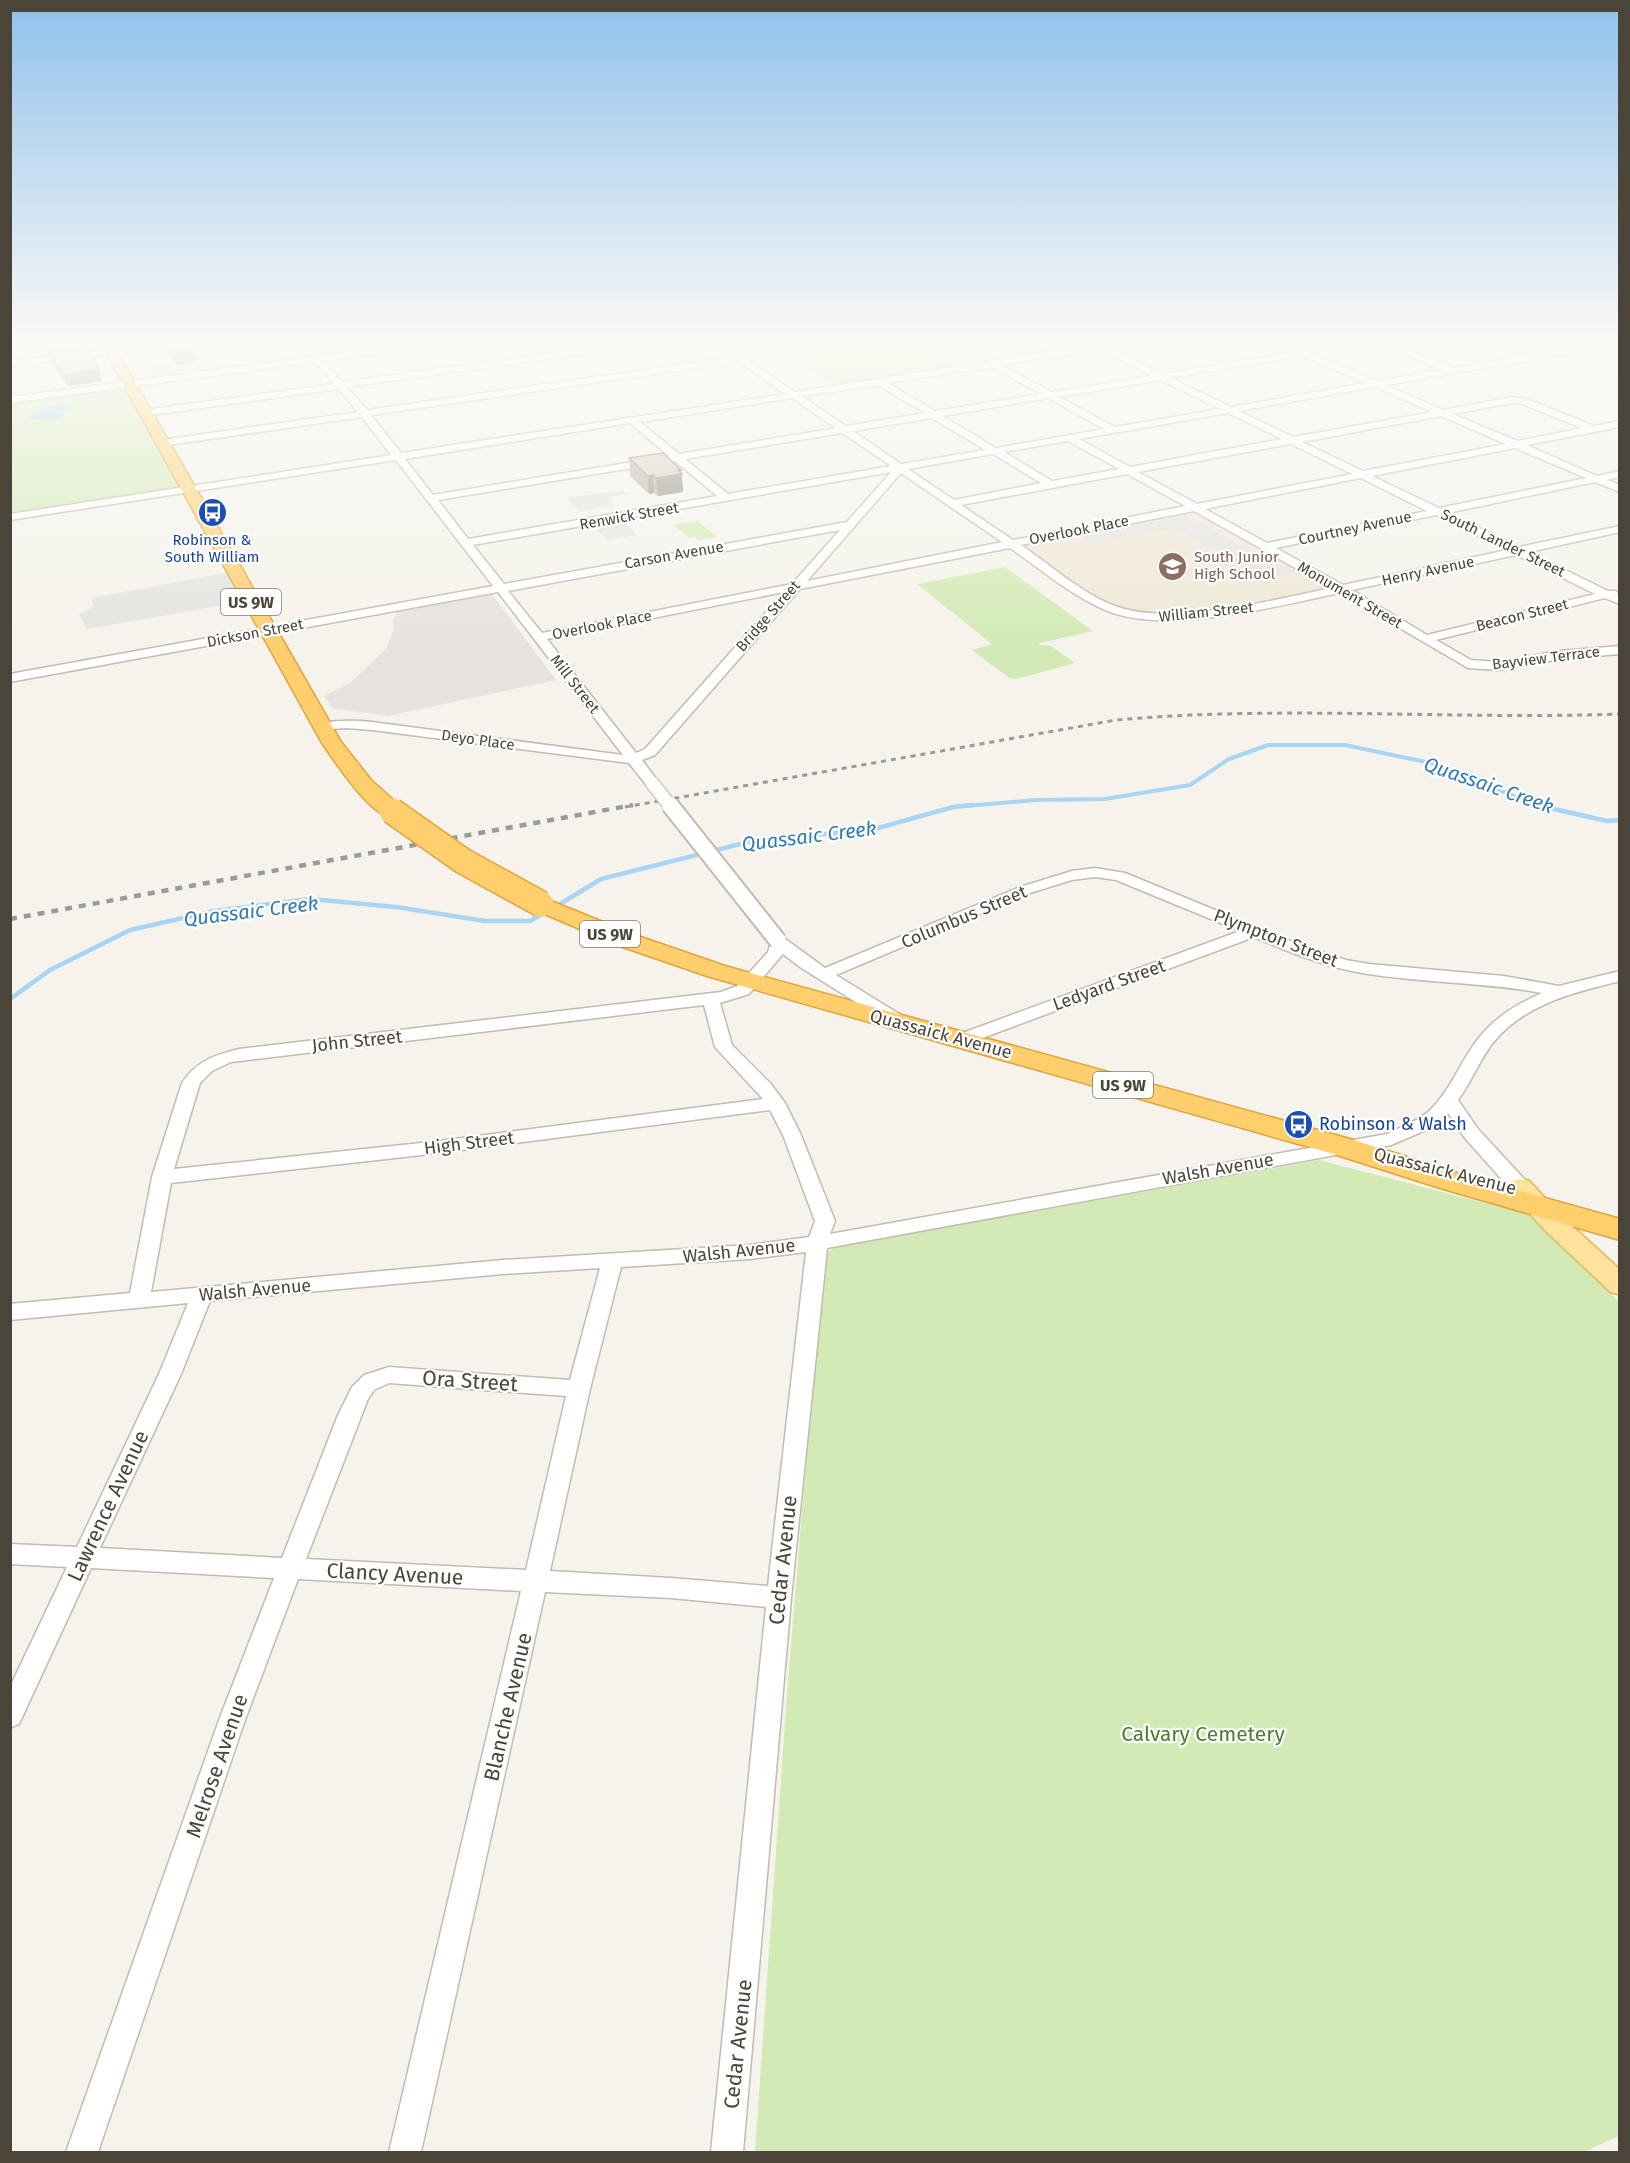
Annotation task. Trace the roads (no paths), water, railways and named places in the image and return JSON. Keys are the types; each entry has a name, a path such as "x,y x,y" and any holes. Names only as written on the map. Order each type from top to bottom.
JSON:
{"highway":[{"name":"US 9W","path":"163,445 322,727"},
{"name":"Quassaick Avenue","path":"322,727 352,771 392,811 463,861 541,904 597,929 681,960 751,981 1529,1197"},
{"name":"US 9W","path":"1529,1197 1620,1215"},
{"name":"US 9W","path":"1529,1197 1620,1230"}],"main road":[{"name":"Quassaick Avenue","path":"1529,1197 1620,1285"}],"street":[{"name":"Mill Street","path":"389,445 778,941"},
{"path":"10,517 474,445"},
{"path":"662,445 726,498"},
{"path":"432,498 748,445"},
{"name":"William Street","path":"866,445 1095,601 1112,609 1144,616 1183,617 1257,607 1343,590"},
{"path":"984,445 1051,485"},
{"name":"Renwick Street","path":"466,543 1029,445"},
{"name":"Monument Street","path":"1083,445 1472,665"},
{"path":"952,503 1273,445"},
{"name":"South Lander Street","path":"1302,445 1620,601"},
{"name":"Overlook Place","path":"539,637 1510,445"},
{"path":"1517,445 1620,489"},
{"name":"Bridge Street","path":"633,759 650,752 900,468"},
{"name":"Courtney Avenue","path":"1266,547 1620,474"},
{"name":"Carson Avenue","path":"500,587 848,525"},
{"name":"Henry Avenue","path":"1343,590 1620,529"},
{"name":"Dickson Street","path":"10,678 500,587"},
{"name":"Beacon Street","path":"1425,639 1620,591"},
{"name":"Bayview Terrace","path":"1472,665 1498,666 1560,655 1620,650"},
{"name":"Deyo Place","path":"322,727 347,724 372,726 633,759"},
{"name":"Plympton Street","path":"1107,873 1299,950 1343,964 1369,969 1495,980 1558,991"},
{"name":"Columbus Street","path":"823,975 1035,887 1076,874 1107,873"},
{"name":"Ledyard Street","path":"963,1039 1256,931"},
{"path":"778,941 823,975 899,1022"},
{"path":"751,981 775,954 779,947 778,941"},
{"name":"Walsh Avenue","path":"10,1312 503,1267 750,1252 1391,1139 1408,1132 1436,1115 1449,1101 1479,1050 1499,1025 1515,1012 1558,991 1620,976"},
{"name":"John Street","path":"139,1300 162,1177 191,1083 199,1071 217,1059 238,1054 711,1000 734,994 751,981"},
{"name":"Cedar Avenue","path":"711,1000 724,1047 764,1087 776,1103 792,1135 825,1221 817,1242 779,1598 727,2152"},
{"path":"1449,1101 1471,1133 1529,1197"},
{"name":"High Street","path":"162,1177 420,1149 776,1103"},
{"name":"Blanche Avenue","path":"405,2152 579,1389 612,1261"},
{"name":"Lawrence Avenue","path":"10,1716 170,1374 202,1295"},
{"name":"Ora Street","path":"364,1385 370,1379 389,1375 579,1389"},
{"name":"Melrose Avenue","path":"82,2152 232,1720 349,1414 364,1385"},
{"name":"Clancy Avenue","path":"10,1554 671,1588 779,1598"}],"waterway":[{"name":"Quassaic Creek","path":"954,807 1036,800 1105,799 1190,785 1229,759 1268,745 1345,745 1440,765 1539,807"},
{"name":"Quassaic Creek","path":"555,907 601,879 756,840 871,830 953,807 972,805"},
{"name":"Quassaic Creek","path":"1536,805 1607,821 1620,820"},
{"name":"Quassaic Creek","path":"10,999 50,970 130,930 214,911 310,899 396,907 485,921 530,921 544,913"}],"railway":[{"path":"625,807 1116,720 1305,713 1620,714"},
{"path":"10,919 633,805"}],"place":[{"name":"Robinson & South William","path":"212,513"},
{"name":"South Junior High School","path":"1173,566"},
{"name":"Robinson & Walsh","path":"1298,1124"}],"park label":[{"name":"Calvary Cemetery","path":"1203,1734"}]}
